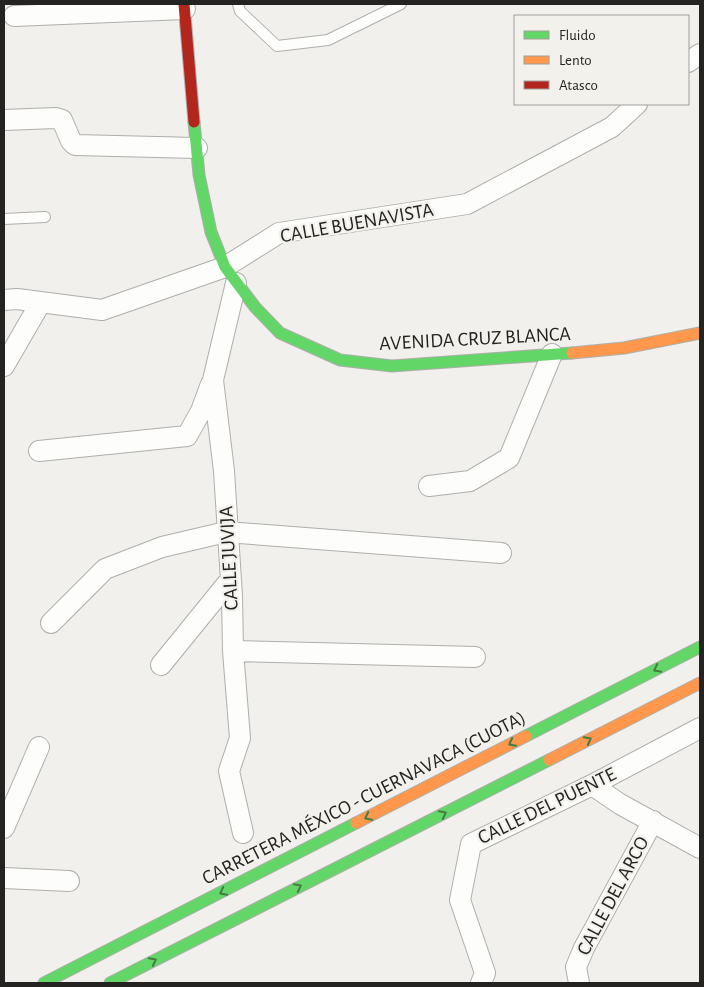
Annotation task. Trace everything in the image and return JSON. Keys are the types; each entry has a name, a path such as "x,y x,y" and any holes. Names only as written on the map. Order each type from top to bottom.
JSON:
{"main road":[{"name":"AVENIDA CRUZ BLANCA","path":"185,6 199,175 211,232 230,275 254,307 280,333 340,360 392,366 476,361 624,348 700,333"},
{"name":"CARRETERA MÉXICO - CUERNAVACA (CUOTA)","path":"44,983 700,647"},
{"path":"110,983 700,682"}],"street":[{"path":"14,16 185,6"},
{"path":"689,61 700,54"},
{"name":"CALLE BUENAVISTA","path":"4,300 17,299 102,310 230,275 279,233 467,204 612,127 636,105"},
{"path":"4,120 56,118 62,120 71,141 75,145 197,148"},
{"name":"CALLE JUVIJA","path":"230,275 213,380 224,472 233,651 240,738 229,771 243,833"},
{"path":"4,366 41,302"},
{"path":"429,486 470,480 509,458 552,354"},
{"path":"39,451 187,436 202,412 213,380"},
{"path":"51,623 105,569 162,547 226,532 501,553"},
{"path":"161,664 226,585 231,582"},
{"path":"233,651 476,658"},
{"name":"CALLE DEL PUENTE","path":"481,983 485,973 460,900 470,844 700,728"},
{"path":"4,828 39,747"},
{"name":"CALLE DEL ARCO","path":"579,983 576,967 584,948 654,821 620,804 592,784"},
{"path":"654,821 700,848"},
{"path":"4,878 69,882"}],"lane":[{"path":"238,4 240,10 277,46 328,40 401,4"},
{"path":"4,219 45,217"}],"traffic: fast":[{"path":"194,122 199,175 211,232 225,267 255,307 280,333 340,360 392,366 572,353"},
{"path":"526,736 700,647"},
{"path":"110,983 549,760"},
{"path":"44,983 356,823"}],"traffic: slow":[{"path":"572,353 624,348 700,333"},
{"path":"549,760 700,683"},
{"path":"356,823 526,736"}],"traffic: jam":[{"path":"184,4 194,122"}]}
